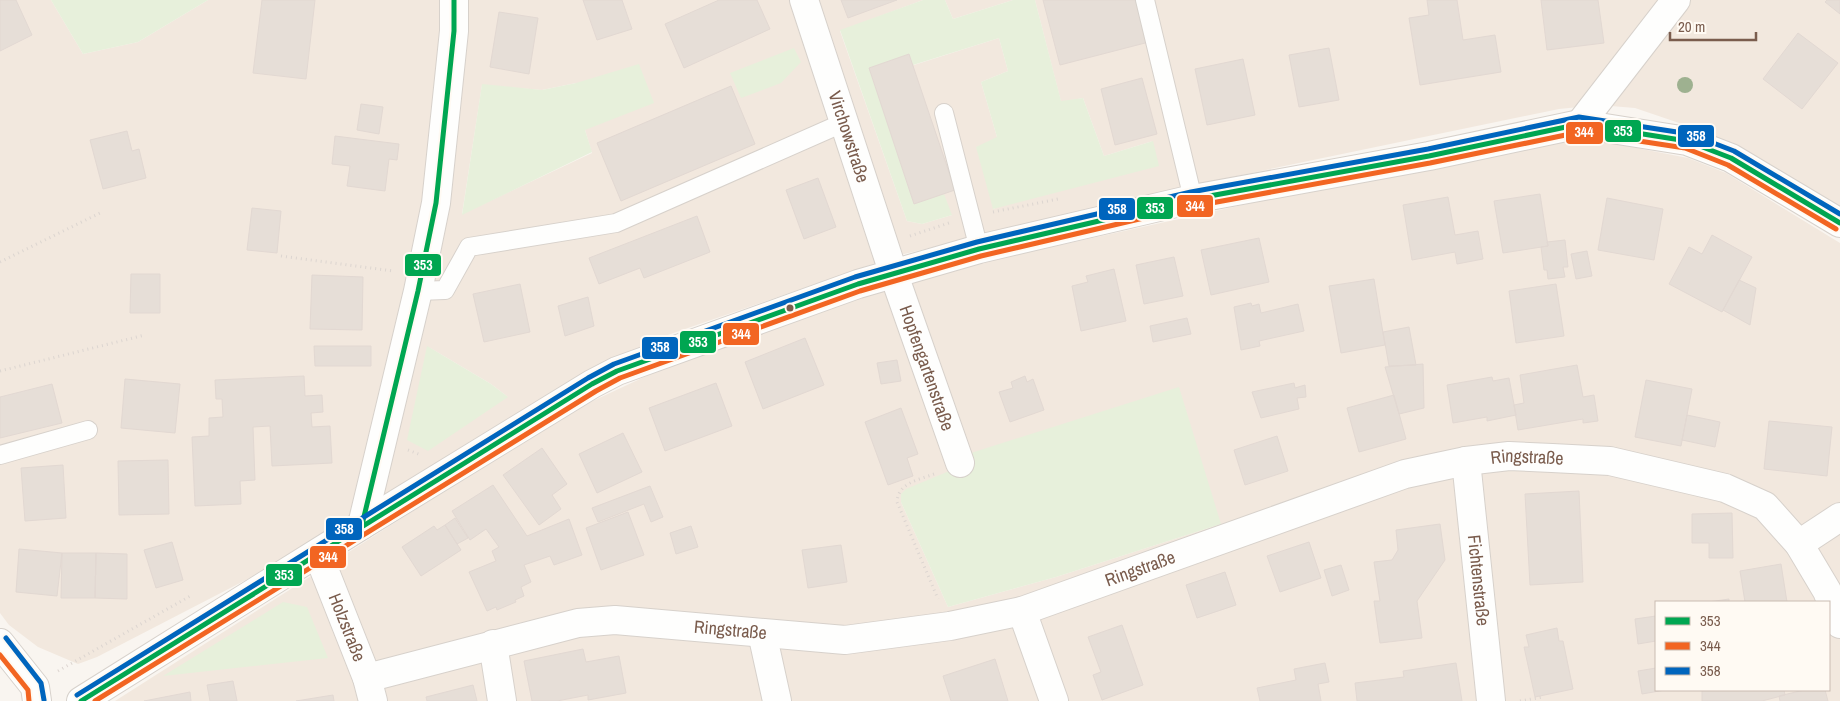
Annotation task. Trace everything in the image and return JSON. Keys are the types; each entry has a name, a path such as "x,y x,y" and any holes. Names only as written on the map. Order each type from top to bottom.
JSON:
{"street":[{"path":"362,525 436,203 454,30 454,0"},
{"name":"Virchowstraße","path":"804,0 893,272"},
{"path":"1580,124 1676,0"},
{"path":"81,701 592,384 617,371 893,272 979,249 1192,199 1429,156 1580,124 1687,141 1731,158 1840,223"},
{"name":"Hopfengartenstraße","path":"893,272 960,463"},
{"name":"Ringstraße","path":"370,689 493,644 578,624 615,620 845,640 950,626 1022,611 1405,474 1466,461 1509,456 1610,461 1716,486 1753,499 1764,506 1799,544 1827,591 1840,624"},
{"name":"Fichtenstraße","path":"1466,461 1491,701"},
{"path":"1799,544 1840,517"},
{"name":"Holzstraße","path":"318,554 370,689"},
{"path":"1022,611 1054,701"},
{"path":"762,633 777,701"},
{"path":"0,643 35,687 37,701"},
{"path":"493,644 502,701"}],"lane":[{"path":"1145,0 1192,199"},
{"path":"944,114 979,249"},
{"path":"419,283 445,290 469,247 616,223 845,122"},
{"path":"0,455 88,430"}],"path":[{"path":"0,262 100,213"},
{"path":"281,256 419,283"},
{"path":"0,371 145,335"},
{"path":"950,626 897,502 898,494 902,487 960,463"},
{"path":"1520,701 1543,697"}],"shaded area":[{"path":"0,0 51,0 83,54 138,42 208,0 923,0 840,31 907,221 922,224 952,215 914,204 869,68 909,54 914,65 999,38 1008,71 981,82 997,137 993,209 1153,141 1104,156 1083,98 1061,102 1035,0 1840,0 1840,210 1737,148 1688,126 1635,108 1599,105 1559,109 1179,188 896,256 662,337 589,372 306,549 97,657 78,664 38,647 9,625 0,613","holes":["576,83 585,130 592,153 462,214 482,85 542,90","427,346 491,384 508,397"]},
{"path":"945,0 1013,0 953,19"},
{"path":"1572,140 1606,142 1688,158 1726,173 1840,243 1840,701 115,701 567,413 670,365 855,290 1370,177","holes":["971,462 1221,524 1056,577 948,607 901,502"]}],"green space":[{"path":"51,0 208,0 138,42 83,54"},
{"path":"923,0 945,0 953,19 1013,0 1035,0 1061,101 1083,98 1104,156 1153,141 1159,166 993,209 976,147 997,137 981,82 1008,71 999,38 913,65 909,54 869,68 914,204 944,194 952,215 922,224 907,221 840,30"},
{"path":"794,48 801,62 781,83 741,98 730,73"},
{"path":"639,64 654,103 585,130 592,152 462,215 482,84 542,90 576,83"},
{"path":"427,346 491,384 508,397 428,451 407,440"},
{"path":"1179,387 1221,524 1056,577 948,607 901,502 901,494 906,489 971,462 968,454"},
{"path":"283,602 307,607 328,658 163,676"}],"building":[{"path":"0,0 16,0 32,35 0,51"},
{"path":"262,0 315,0 306,79 253,73"},
{"path":"583,0 622,0 632,29 597,40"},
{"path":"719,0 757,0 770,29 684,68 665,24"},
{"path":"841,0 897,0 848,18"},
{"path":"1043,0 1138,0 1149,42 1060,65"},
{"path":"1427,0 1457,0 1463,40 1495,35 1501,72 1420,85 1409,18 1429,15"},
{"path":"1541,0 1598,0 1604,43 1547,50"},
{"path":"1827,0 1840,0 1840,14 1825,2"},
{"path":"499,12 538,18 529,74 490,67"},
{"path":"1798,33 1838,63 1802,109 1763,79"},
{"path":"1329,48 1339,100 1299,107 1289,55"},
{"path":"909,54 955,190 914,204 869,68"},
{"path":"1243,59 1255,115 1207,125 1195,69"},
{"path":"1142,78 1157,134 1115,145 1101,89"},
{"path":"731,86 755,144 621,201 597,143"},
{"path":"361,104 383,107 379,134 357,130"},
{"path":"127,131 132,151 139,149 146,178 103,189 90,140"},
{"path":"335,136 399,144 397,160 389,159 385,191 347,186 350,166 332,164"},
{"path":"818,178 836,227 804,239 786,190"},
{"path":"1540,194 1548,246 1503,253 1494,201"},
{"path":"1448,197 1455,235 1478,231 1483,259 1457,264 1455,252 1412,260 1403,205"},
{"path":"1607,198 1663,209 1654,260 1598,250"},
{"path":"252,208 281,211 277,253 247,250"},
{"path":"697,216 710,252 644,278 640,268 599,284 589,258"},
{"path":"1712,235 1752,257 1722,312 1669,284 1689,247 1702,254"},
{"path":"1259,238 1269,282 1211,295 1201,250"},
{"path":"1565,240 1568,267 1563,267 1565,277 1548,279 1547,270 1544,270 1541,247 1548,246 1547,242"},
{"path":"1587,251 1592,276 1576,279 1571,254"},
{"path":"1174,257 1183,296 1144,304 1136,265"},
{"path":"1114,269 1126,321 1081,331 1072,286 1088,282 1086,276"},
{"path":"131,274 160,274 160,313 130,313"},
{"path":"312,275 363,277 362,330 310,329"},
{"path":"1374,279 1385,345 1341,353 1329,286"},
{"path":"1739,280 1756,288 1750,325 1723,310"},
{"path":"520,284 530,332 484,342 473,294"},
{"path":"1556,284 1564,336 1516,343 1509,291"},
{"path":"588,297 594,326 565,336 558,306"},
{"path":"1251,303 1252,306 1259,304 1261,313 1298,304 1304,331 1259,341 1260,346 1241,350 1234,307"},
{"path":"1187,318 1191,334 1153,342 1150,326"},
{"path":"1409,327 1416,365 1389,366 1383,332"},
{"path":"805,338 824,385 763,409 745,362"},
{"path":"314,346 371,346 371,366 315,366"},
{"path":"897,360 901,381 881,384 877,363"},
{"path":"1423,364 1424,408 1399,414 1385,367"},
{"path":"1577,365 1583,397 1594,395 1598,421 1583,423 1583,419 1518,430 1514,405 1524,403 1520,375"},
{"path":"304,376 305,396 322,395 323,412 311,413 312,427 330,426 332,463 272,466 270,426 253,427 255,480 240,481 241,504 195,506 192,437 209,436 209,418 223,417 222,399 216,399 215,380"},
{"path":"1025,376 1027,382 1033,379 1044,410 1010,422 999,392 1013,388 1011,382"},
{"path":"1492,377 1493,381 1509,378 1516,415 1487,421 1487,417 1453,423 1447,385"},
{"path":"125,379 180,384 175,433 121,428"},
{"path":"1646,380 1692,389 1681,446 1635,437"},
{"path":"716,383 732,426 665,451 649,408"},
{"path":"1294,383 1295,388 1305,385 1306,397 1297,398 1299,409 1261,418 1252,392"},
{"path":"52,384 62,423 0,438 0,397"},
{"path":"1394,395 1406,439 1359,452 1347,408"},
{"path":"901,408 918,454 907,458 913,476 888,485 865,422"},
{"path":"1687,415 1720,422 1715,447 1682,440"},
{"path":"1769,421 1832,427 1827,476 1764,469"},
{"path":"623,433 642,472 597,493 579,454"},
{"path":"1277,436 1288,471 1245,485 1234,450"},
{"path":"542,448 567,484 552,495 561,509 539,525 503,475"},
{"path":"168,460 169,514 119,515 118,461"},
{"path":"63,465 66,518 25,521 21,468"},
{"path":"493,485 527,536 569,519 582,555 554,565 550,556 524,565 531,582 521,587 524,596 515,600 516,602 497,610 496,607 487,611 469,572 496,561 492,551 499,547 486,529 470,540 452,511"},
{"path":"650,486 663,517 651,522 644,504 598,522 592,508"},
{"path":"1579,491 1583,582 1530,585 1525,494"},
{"path":"628,512 644,555 601,570 586,528"},
{"path":"1732,513 1733,558 1709,558 1709,543 1692,543 1692,514"},
{"path":"455,518 468,538 457,544 445,525"},
{"path":"1440,524 1445,560 1417,601 1422,638 1380,643 1374,601 1380,601 1374,562 1392,560 1398,550 1396,530"},
{"path":"445,525 461,550 421,576 402,547 434,526 437,530"},
{"path":"691,526 698,547 676,554 670,533"},
{"path":"172,542 183,580 156,588 144,550"},
{"path":"1309,542 1321,578 1280,592 1267,556"},
{"path":"841,545 847,582 808,588 802,550"},
{"path":"19,549 62,553 57,596 16,592"},
{"path":"62,553 96,553 95,598 61,598"},
{"path":"96,553 127,554 127,599 95,598"},
{"path":"1781,564 1787,601 1745,601 1740,571"},
{"path":"1341,565 1349,590 1332,596 1324,570"},
{"path":"1225,572 1236,605 1197,618 1186,585"},
{"path":"1655,616 1655,641 1638,644 1635,619"},
{"path":"1122,625 1143,685 1102,700 1093,675 1101,672 1088,637"},
{"path":"1557,628 1559,641 1563,641 1573,689 1535,697 1524,647 1529,647 1526,635"},
{"path":"583,649 586,662 619,656 626,693 588,700 588,695 557,701 532,701 524,661"},
{"path":"995,659 1008,701 951,701 943,676"},
{"path":"1325,663 1329,682 1318,684 1321,701 1260,701 1257,688 1296,680 1294,669"},
{"path":"1456,663 1462,701 1357,701 1355,683 1404,677 1403,671"},
{"path":"1655,668 1655,691 1659,691 1642,694 1638,671"},
{"path":"233,681 237,701 210,701 207,685"},
{"path":"473,685 477,701 427,701 426,697"},
{"path":"1702,691 1784,691 1785,695 1762,701 1702,701"},
{"path":"1800,691 1825,691 1828,701 1780,701 1779,696"},
{"path":"190,692 191,701 144,701"},
{"path":"333,695 334,701 296,701"}],"transit line":[{"name":"353","path":"362,525 418,291 436,203 454,31 454,0"},
{"name":"358","path":"77,695 588,378 614,364 855,277 977,242 1191,192 1428,149 1579,117 1690,134 1734,151 1840,214"},
{"name":"353","path":"81,701 592,384 617,371 858,284 979,249 1193,199 1429,156 1580,124 1687,141 1731,158 1840,223"},
{"name":"344","path":"95,701 596,391 620,378 860,291 981,256 1195,206 1430,163 1580,132 1685,148 1728,165 1836,229"},
{"name":"358","path":"6,638 41,683 44,700"},
{"name":"344","path":"0,655 28,690 29,701"}]}
